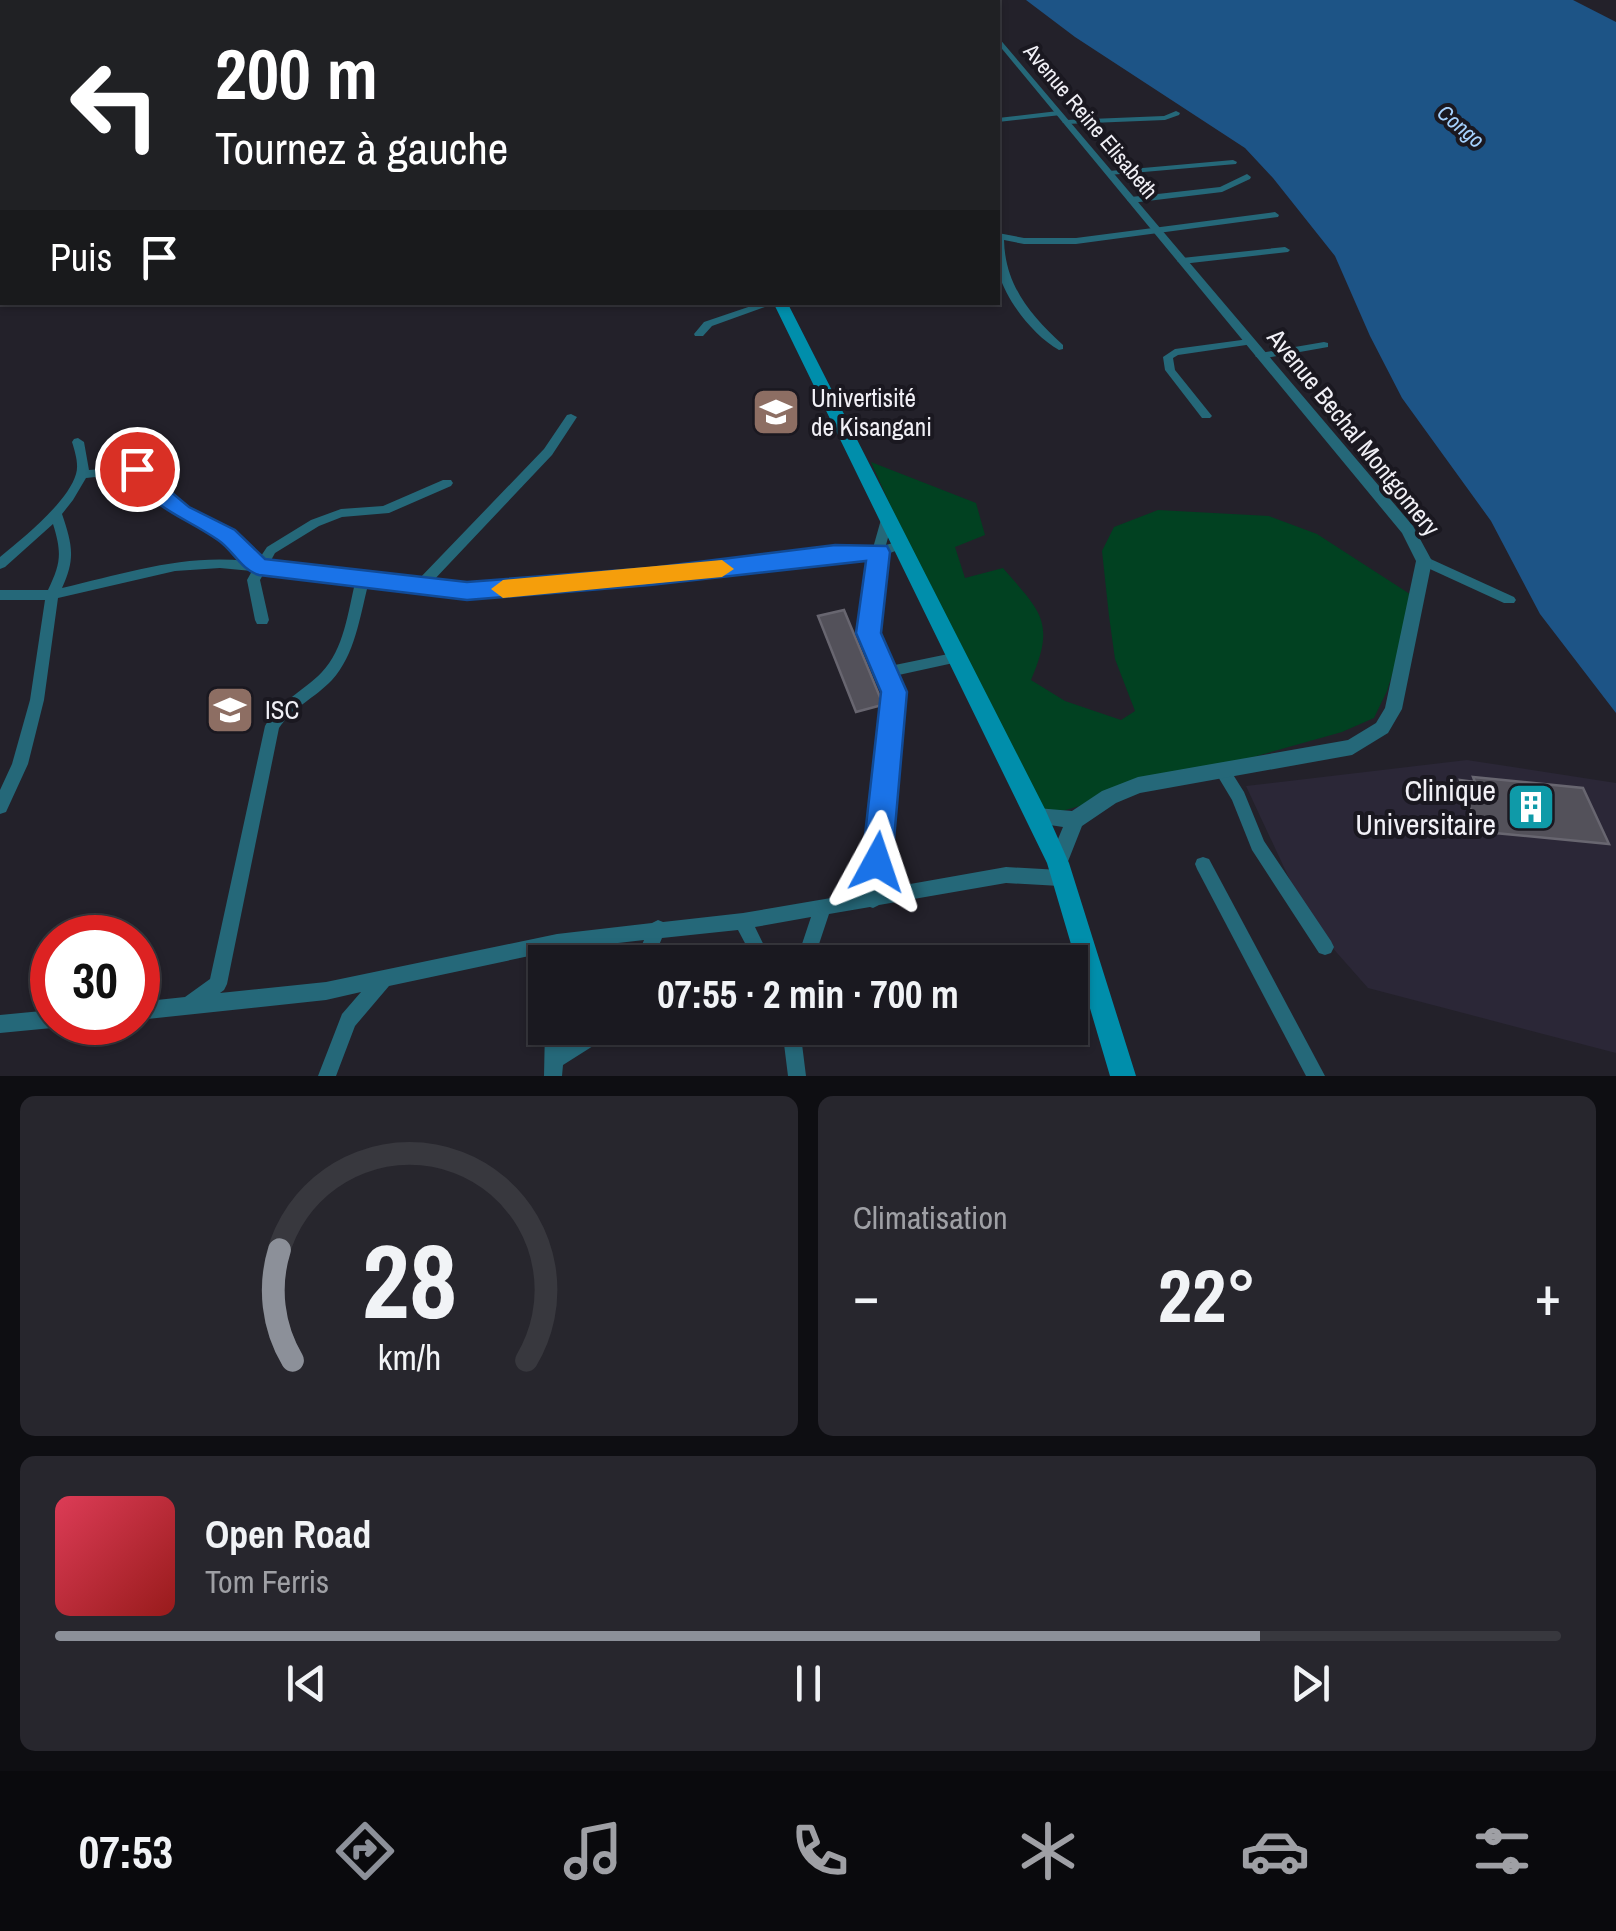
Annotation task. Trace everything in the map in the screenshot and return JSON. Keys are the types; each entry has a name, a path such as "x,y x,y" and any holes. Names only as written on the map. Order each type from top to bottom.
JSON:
{"main road":[{"path":"779,305 1037,816 1059,871 1122,1076"}],"street":[{"name":"Avenue Reine Elisabeth","path":"1000,42 1154,229"},
{"path":"1000,120 1058,113"},
{"path":"1066,122 1165,118 1176,113"},
{"path":"1109,173 1233,162"},
{"path":"1131,200 1222,190 1247,176"},
{"path":"1000,236 1024,241 1076,241 1275,216"},
{"name":"Avenue Bechal Montgomery","path":"1075,820 1108,797 1138,785 1339,751 1365,741 1382,728 1393,709 1424,561 1408,530 1154,229"},
{"path":"1182,261 1285,250"},
{"path":"1000,260 1012,295 1036,327 1059,347"},
{"path":"699,334 708,324 768,305"},
{"path":"1206,416 1170,370 1168,357 1175,352 1249,342"},
{"path":"1260,356 1324,345"},
{"path":"421,586 548,452 570,417"},
{"path":"0,564 55,511 82,474 78,442"},
{"path":"82,474 137,469 151,487 182,512 227,535 259,567"},
{"path":"262,620 253,580 271,550 315,523 341,513 385,510 447,484"},
{"path":"0,808 20,764 37,700 52,595 66,568 65,543 55,511"},
{"path":"874,900 894,692 869,633 878,552 888,516"},
{"path":"0,596 52,595 175,566 220,563 467,591 533,588 690,573 835,553 878,552 902,544"},
{"path":"1424,561 1509,600"},
{"path":"186,1006 218,984 272,726 282,708 330,673 339,660 363,579"},
{"path":"888,672 958,657"},
{"path":"1222,770 1239,796 1258,845 1325,947"},
{"path":"160,1009 384,980 557,942 743,920 1006,876 1059,871 1075,820 1037,816"},
{"path":"1203,864 1316,1076"},
{"path":"810,945 822,908"},
{"path":"743,920 756,945"},
{"path":"651,945 658,928"},
{"path":"327,1076 348,1020 384,980"},
{"path":"218,984 248,999"},
{"path":"0,1024 30,1021"},
{"path":"553,1068 583,1045"},
{"path":"792,1045 797,1076"}],"shaded area":[{"path":"1467,760 1616,783 1616,1053 1368,988 1330,945 1296,893 1246,786","holes":["1474,777 1583,788 1608,844 1477,827 1460,781 1475,782"]}],"green space":[{"path":"871,462 976,503 985,535 955,547 965,578 1003,568 1027,596 1041,619 1043,631 1043,644 1031,680 1065,701 1121,720 1135,711 1115,659 1102,551 1114,527 1158,510 1269,516 1317,534 1416,598 1387,691 1374,718 1342,732 1030,820"}],"water":[{"name":"Congo","path":"1026,0 1573,0 1616,22 1616,713 1540,614 1491,521 1402,398 1335,256 1273,178 1245,148 1075,37"}],"building":[{"path":"844,610 882,702 856,712 818,616"},
{"name":"Clinique Universitaire","path":"1473,777 1583,788 1609,844 1495,833 1493,829 1477,827 1460,780 1475,782"}],"slow traffic":[{"path":"503,589 722,569"}],"place":[{"name":"Univertisité de Kisangani","path":"776,412"},
{"name":"ISC","path":"230,710"},
{"name":"Clinique Universitaire","path":"1531,807"}],"route":[{"path":"137,469 151,487 182,512 227,535 259,567 467,591 650,577 835,553 878,552 869,633 894,692 877,862"}]}
